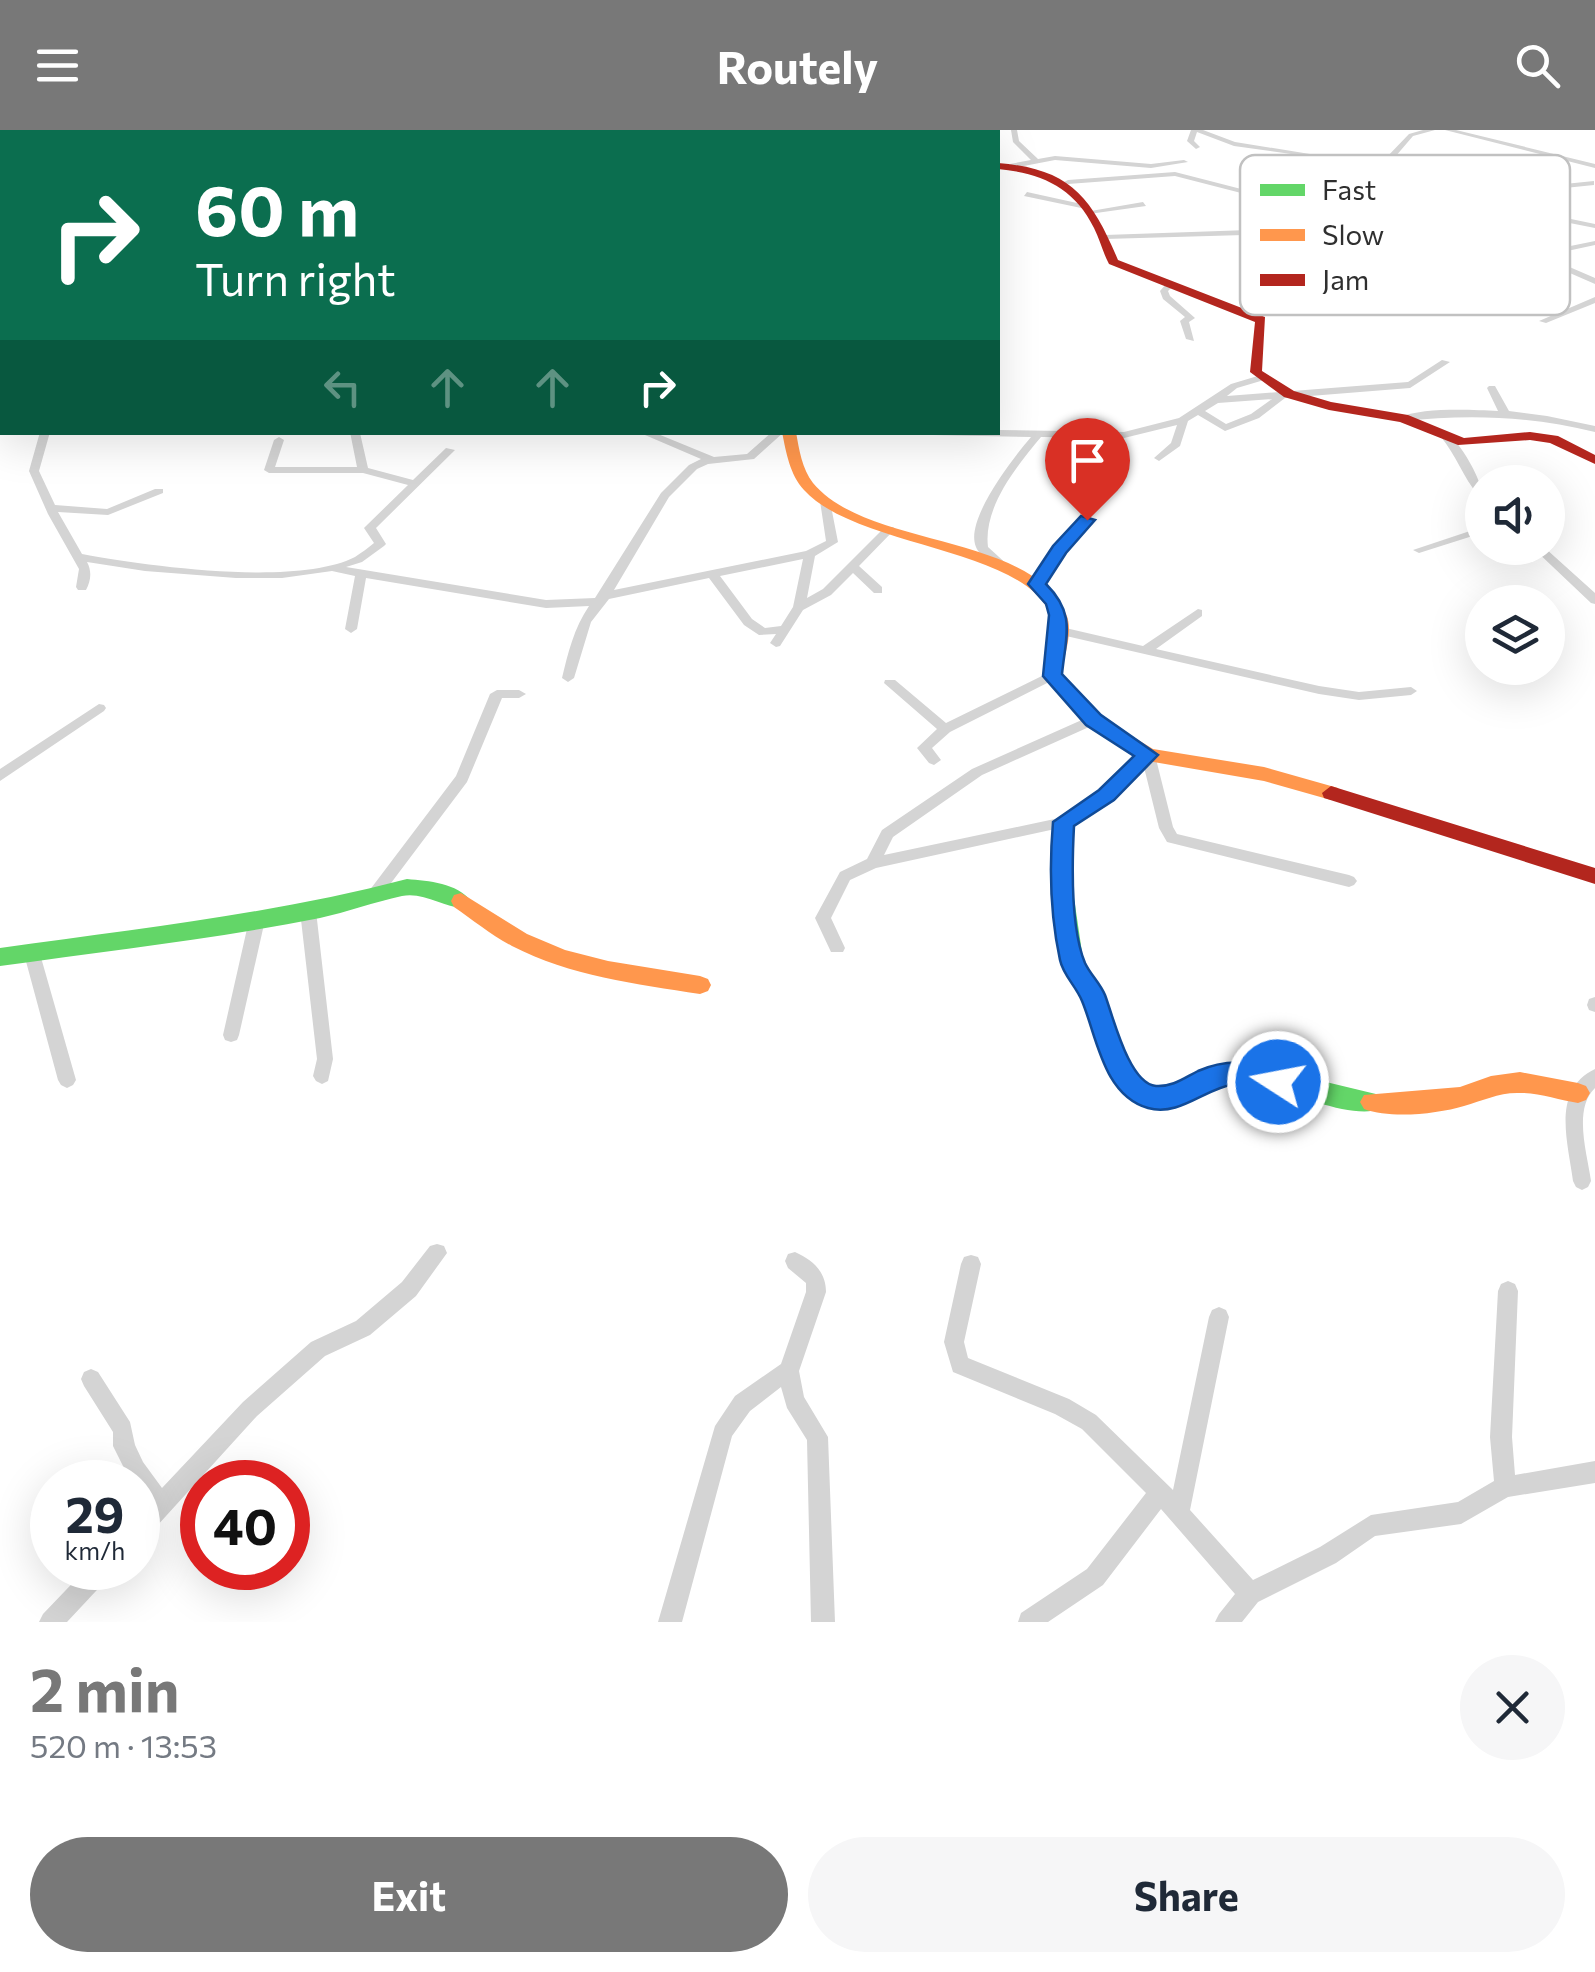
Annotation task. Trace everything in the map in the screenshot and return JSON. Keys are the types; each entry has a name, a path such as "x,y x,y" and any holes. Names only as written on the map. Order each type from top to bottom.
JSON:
{"street":[{"path":"1014,130 1016,142 1035,160"},
{"path":"1196,147 1190,141 1196,130 1234,144 1312,155"},
{"path":"1392,155 1411,134 1432,130"},
{"path":"1448,130 1550,155"},
{"path":"1005,166 1035,160 1096,159 1151,166 1184,162"},
{"path":"1570,160 1595,166"},
{"path":"1005,166 1044,170 1068,182 1105,237 1105,250 1113,262 1240,312"},
{"path":"1068,182 1175,174 1240,191"},
{"path":"1570,185 1595,182 1595,190"},
{"path":"1027,194 1088,210 1143,204"},
{"path":"1570,221 1595,226"},
{"path":"1105,237 1240,232"},
{"path":"1570,250 1595,243"},
{"path":"1570,268 1595,281"},
{"path":"1170,285 1164,291 1166,298 1191,318 1184,321 1191,339"},
{"path":"1570,310 1595,300"},
{"path":"1248,315 1261,320 1256,364 1261,378 1286,394 1329,406 1402,418 1504,412 1595,429"},
{"path":"1543,320 1556,315"},
{"path":"1216,400 1410,384 1446,362"},
{"path":"1000,435 1124,435 1184,420 1234,386 1261,378"},
{"path":"1492,388 1504,412"},
{"path":"1200,412 1225,428 1255,416 1286,394"},
{"path":"1402,418 1463,442 1530,436 1553,439 1595,460"},
{"path":"1158,458 1176,444 1184,420"},
{"path":"1006,569 982,548 980,531 1010,466 1039,433"},
{"path":"45,435 34,470 36,481 85,570 82,587"},
{"path":"355,435 363,470"},
{"path":"650,435 712,460"},
{"path":"568,678 574,651 601,599 665,495 693,467 712,460 750,456 775,435"},
{"path":"790,435 800,470 812,491 824,501 1006,569 1036,584 1054,602 1058,630 1052,676"},
{"path":"964,435 996,435"},
{"path":"1446,437 1461,450 1466,465"},
{"path":"279,440 268,470 363,470 417,484"},
{"path":"78,556 161,572 292,574 332,568 377,548 380,544 370,528 450,450"},
{"path":"54,508 108,512 160,491"},
{"path":"824,501 837,560 878,590"},
{"path":"1036,584 1059,550 1087,520"},
{"path":"799,607 827,592 889,528"},
{"path":"1419,550 1465,535"},
{"path":"332,568 546,604 601,599 810,554 832,542"},
{"path":"776,643 799,607 810,554"},
{"path":"1558,565 1595,600"},
{"path":"351,628 361,574"},
{"path":"713,574 748,622 764,632 784,629"},
{"path":"1144,651 1198,613"},
{"path":"1058,630 1320,690 1358,696 1411,691"},
{"path":"1052,676 1094,720 1148,755 1264,774 1414,816 1595,876"},
{"path":"934,760 924,748 946,729 1052,676"},
{"path":"890,683 946,729"},
{"path":"374,894 462,778 497,694 518,694"},
{"path":"0,776 99,708"},
{"path":"873,863 887,834 977,772 1094,720"},
{"path":"838,948 823,918 845,876 873,863 1064,822 1106,795 1148,755"},
{"path":"1148,755 1172,838 1349,881"},
{"path":"1064,822 1060,878 1073,964 1092,995 1111,1054 1138,1091 1152,1098 1185,1094 1206,1080 1240,1072 1355,1102 1410,1103 1460,1098 1492,1086 1520,1082 1578,1093"},
{"path":"0,957 257,920 416,886 450,892 481,918 526,944 572,961 700,985"},
{"path":"308,911 326,1059 322,1076"},
{"path":"231,1035 257,920"},
{"path":"32,954 67,1080"},
{"path":"1582,1181 1572,1111 1576,1110 1578,1093 1595,1077"},
{"path":"91,1379 123,1429 124,1446 135,1470 161,1505 250,1409 318,1349 363,1328 409,1289 438,1253"},
{"path":"794,1262 816,1280 816,1292 790,1371 794,1402 817,1437 823,1622"},
{"path":"971,1264 954,1342 960,1365 1089,1422 1179,1512 1250,1594"},
{"path":"1505,1487 1501,1437 1508,1292"},
{"path":"1179,1512 1219,1316"},
{"path":"670,1622 722,1432 734,1408 748,1394 790,1371"},
{"path":"1227,1622 1250,1594 1328,1556 1371,1526 1461,1513 1505,1487 1595,1472"},
{"path":"1029,1621 1095,1577 1160,1492"},
{"path":"51,1622 81,1590"}],"traffic: fast":[{"path":"1148,755 1106,795 1064,822 1063,891 1072,959 1097,1004 1126,1080 1149,1097 1160,1098 1182,1094 1225,1075 1247,1073 1372,1102"},
{"path":"0,957 243,923 323,909 407,887 435,890 461,901"}],"traffic: slow":[{"path":"790,435 806,483 835,507 868,522 985,560 1044,592 1060,621 1052,675 1093,720 1148,755 1264,774 1331,793"},
{"path":"461,901 512,936 562,958 700,985"},
{"path":"1372,1102 1410,1103 1460,1097 1491,1086 1520,1082 1578,1093"}],"traffic: jam":[{"path":"1000,166 1047,175 1072,191 1093,215 1113,262 1240,312"},
{"path":"1248,315 1261,320 1256,372 1289,394 1329,406 1403,418 1463,442 1530,436 1553,439 1595,460"},
{"path":"1331,793 1595,876"}],"route":[{"path":"1087,520 1059,550 1036,584 1054,602 1058,615 1052,676 1094,720 1148,755 1106,795 1064,822 1060,878 1073,964 1092,995 1111,1054 1138,1091 1152,1098 1185,1094 1224,1073 1240,1072 1278,1082"}]}
